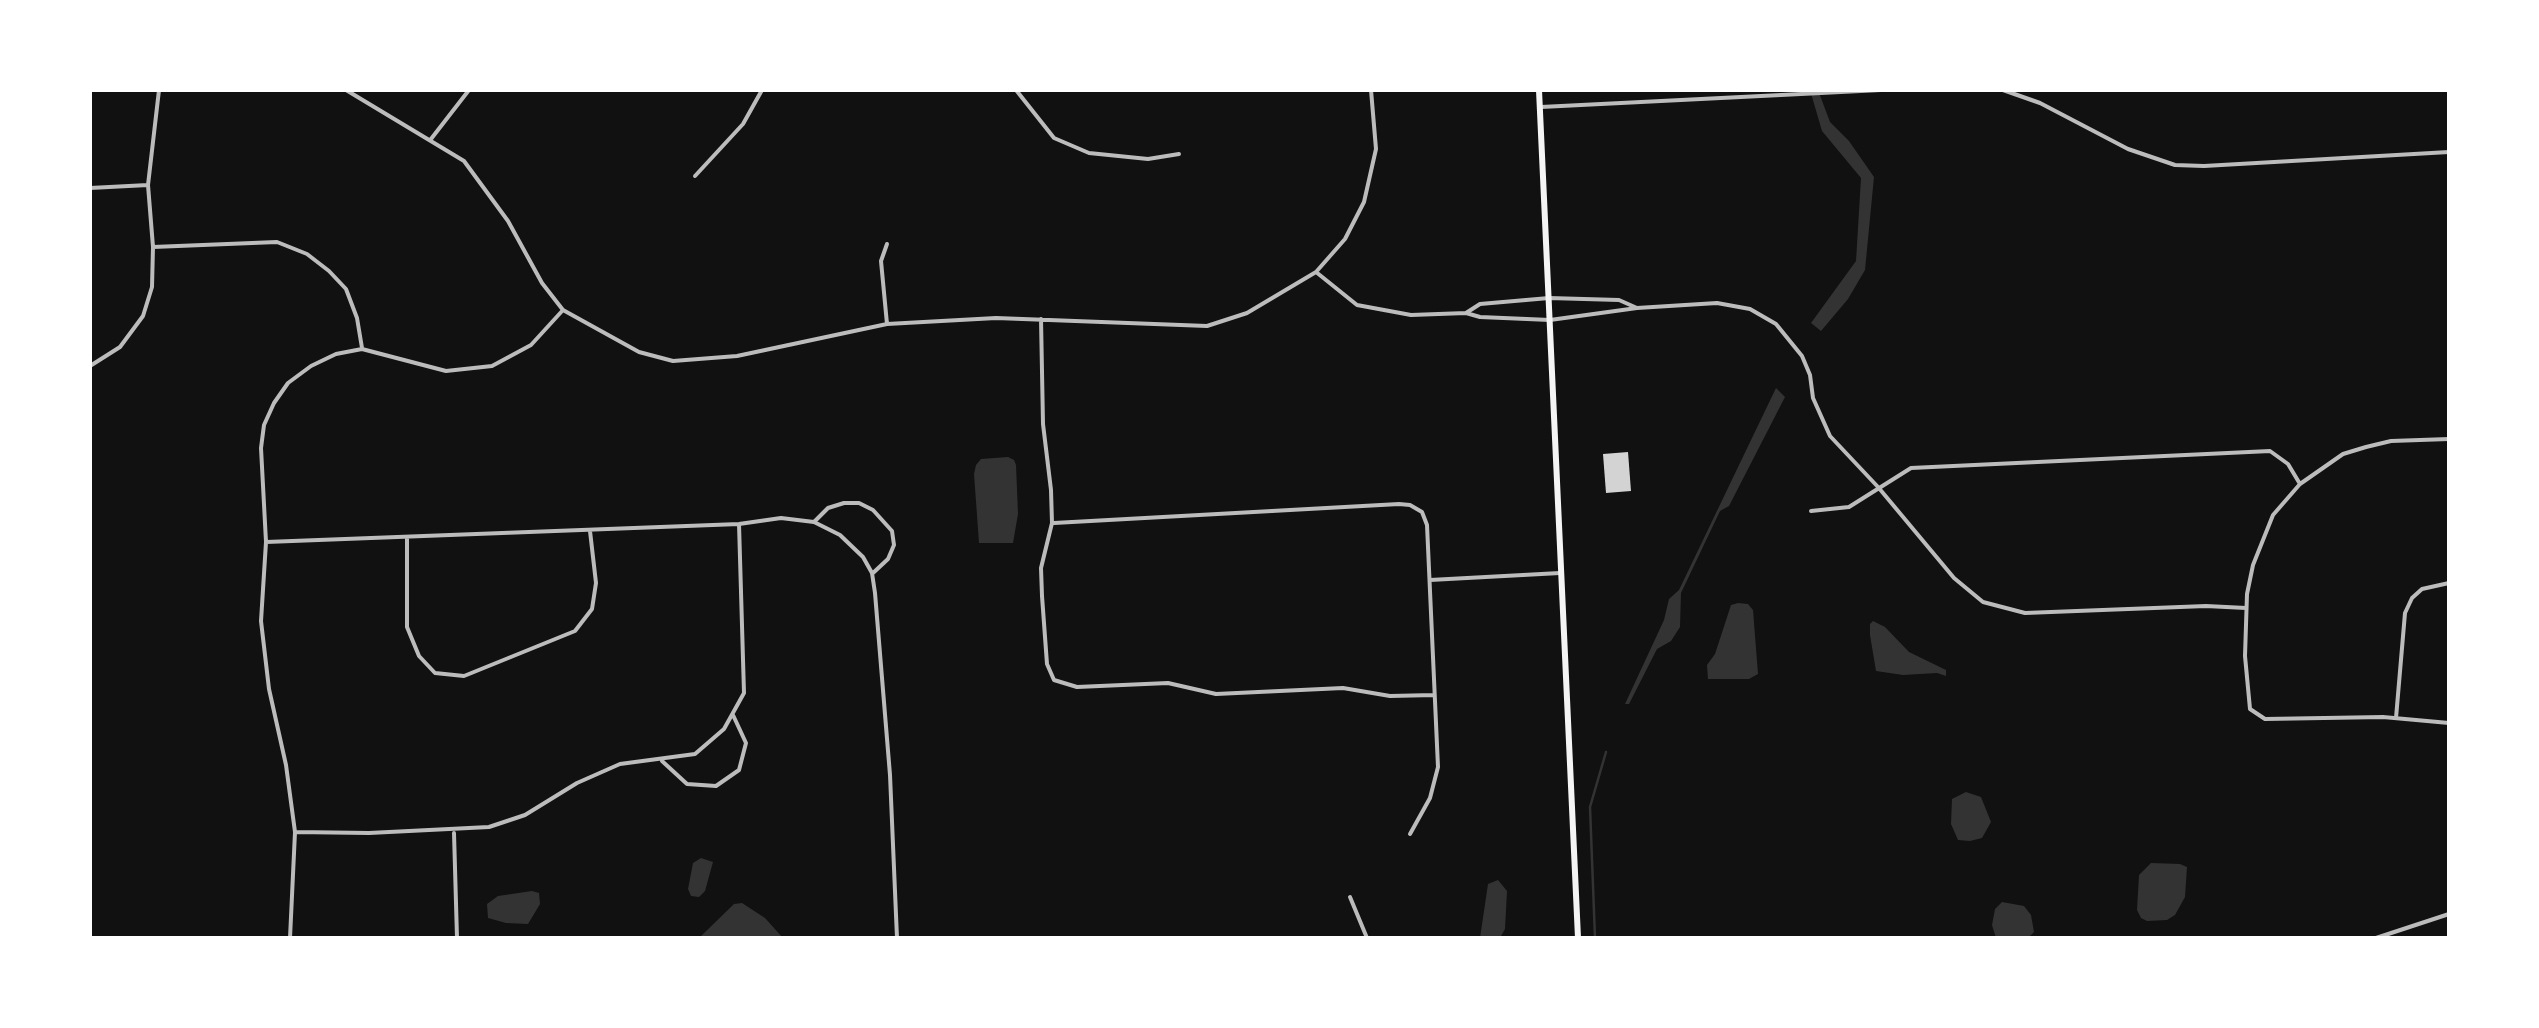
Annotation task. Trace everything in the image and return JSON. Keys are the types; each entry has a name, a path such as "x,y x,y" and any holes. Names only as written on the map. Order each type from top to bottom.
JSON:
{"main road":[{"path":"1539,90 1578,938"}],"street":[{"path":"90,366 120,347 143,316 152,287 148,186 160,90"},
{"path":"346,90 464,161 508,220 542,283 564,310 639,352 672,360 736,356 887,324 1042,319 1207,326 1248,313 1316,272 1344,238 1364,202 1376,149 1371,90"},
{"path":"431,139 469,90"},
{"path":"695,176 743,124 762,90"},
{"path":"1016,90 1054,138 1089,153 1148,159 1179,154"},
{"path":"1540,107 1881,90"},
{"path":"2002,90 2013,91 2128,149 2175,165 2449,152"},
{"path":"90,188 148,186"},
{"path":"153,247 278,242 307,254 329,270 346,290 357,318 362,349"},
{"path":"886,244 881,261 887,324"},
{"path":"1316,272 1357,305 1411,316 1466,312 1480,317 1550,320 1637,308 1732,304 1750,309 1776,324 1802,356 1813,398 1830,436 1964,590 2001,609 2026,613 2246,608"},
{"path":"1466,312 1480,304 1549,298 1619,300 1637,308"},
{"path":"290,938 295,832 261,621 266,542 261,448 264,425 288,382 336,354 362,349 446,371 492,366 531,345 564,310"},
{"path":"1042,319 1043,424 1052,523 1041,568 1047,664 1054,680 1077,687 1168,683 1216,694 1343,688 1390,696 1434,695"},
{"path":"2449,439 2366,446 2344,454 2300,484 2274,515 2253,565 2246,608 2245,656 2247,697 2256,716 2277,720 2396,718 2449,723"},
{"path":"1811,511 1849,507 1911,468 2270,451 2288,464 2300,484"},
{"path":"814,522 828,508 844,503 860,503 873,510 892,531 894,545 888,559 872,574"},
{"path":"1052,523 1410,505 1426,518 1435,782 1410,834"},
{"path":"266,542 739,524 781,518 814,522 840,535 862,557 872,574 890,776 897,938"},
{"path":"295,832 489,828 525,815 577,782 620,764 695,754 724,728 744,693 739,524"},
{"path":"407,537 406,627 419,656 435,672 464,676 576,631 592,609 596,583 590,530"},
{"path":"1430,580 1562,573"},
{"path":"2396,718 2404,612 2422,589 2449,583"},
{"path":"662,760 687,784 716,786 739,770 746,743 732,714"},
{"path":"454,830 457,938"},
{"path":"1350,896 1367,938"},
{"path":"2376,938 2449,914"}],"shaded area":[{"path":"1810,90 1818,90 1830,122 1874,177 1865,270 1848,299 1821,331 1811,323 1856,261 1861,178 1822,131"},
{"path":"1776,388 1785,397 1729,506 1720,511 1681,593 1680,627 1671,641 1657,649 1629,704 1625,704 1664,620 1669,599 1679,590"},
{"path":"1008,457 1016,465 1018,514 1013,543 979,543 976,465 981,459"},
{"path":"1748,604 1753,610 1758,674 1749,679 1708,679 1707,665 1715,654 1731,605"},
{"path":"1873,621 1885,627 1909,652 1946,670 1946,676 1876,671 1870,635"},
{"path":"1966,792 1981,797 1991,822 1982,838 1970,841 1958,840 1951,824 1952,799"},
{"path":"701,858 713,862 705,891 699,897 691,896 688,889 693,863"},
{"path":"2151,863 2187,867 2185,897 2175,915 2167,920 2147,921 2137,910 2139,875"},
{"path":"1498,880 1507,891 1505,929 1500,938 1480,938 1488,884"},
{"path":"539,893 540,904 528,924 488,918 487,904 498,896"},
{"path":"2002,902 2024,906 2031,915 2034,932 2028,938 1996,938 1992,925 1995,909"},
{"path":"742,903 765,918 783,938 699,938 734,904"}],"building":[{"path":"1628,452 1631,491 1606,493 1603,454"}],"waterway":[{"path":"1595,938 1590,807 1606,752"}]}
